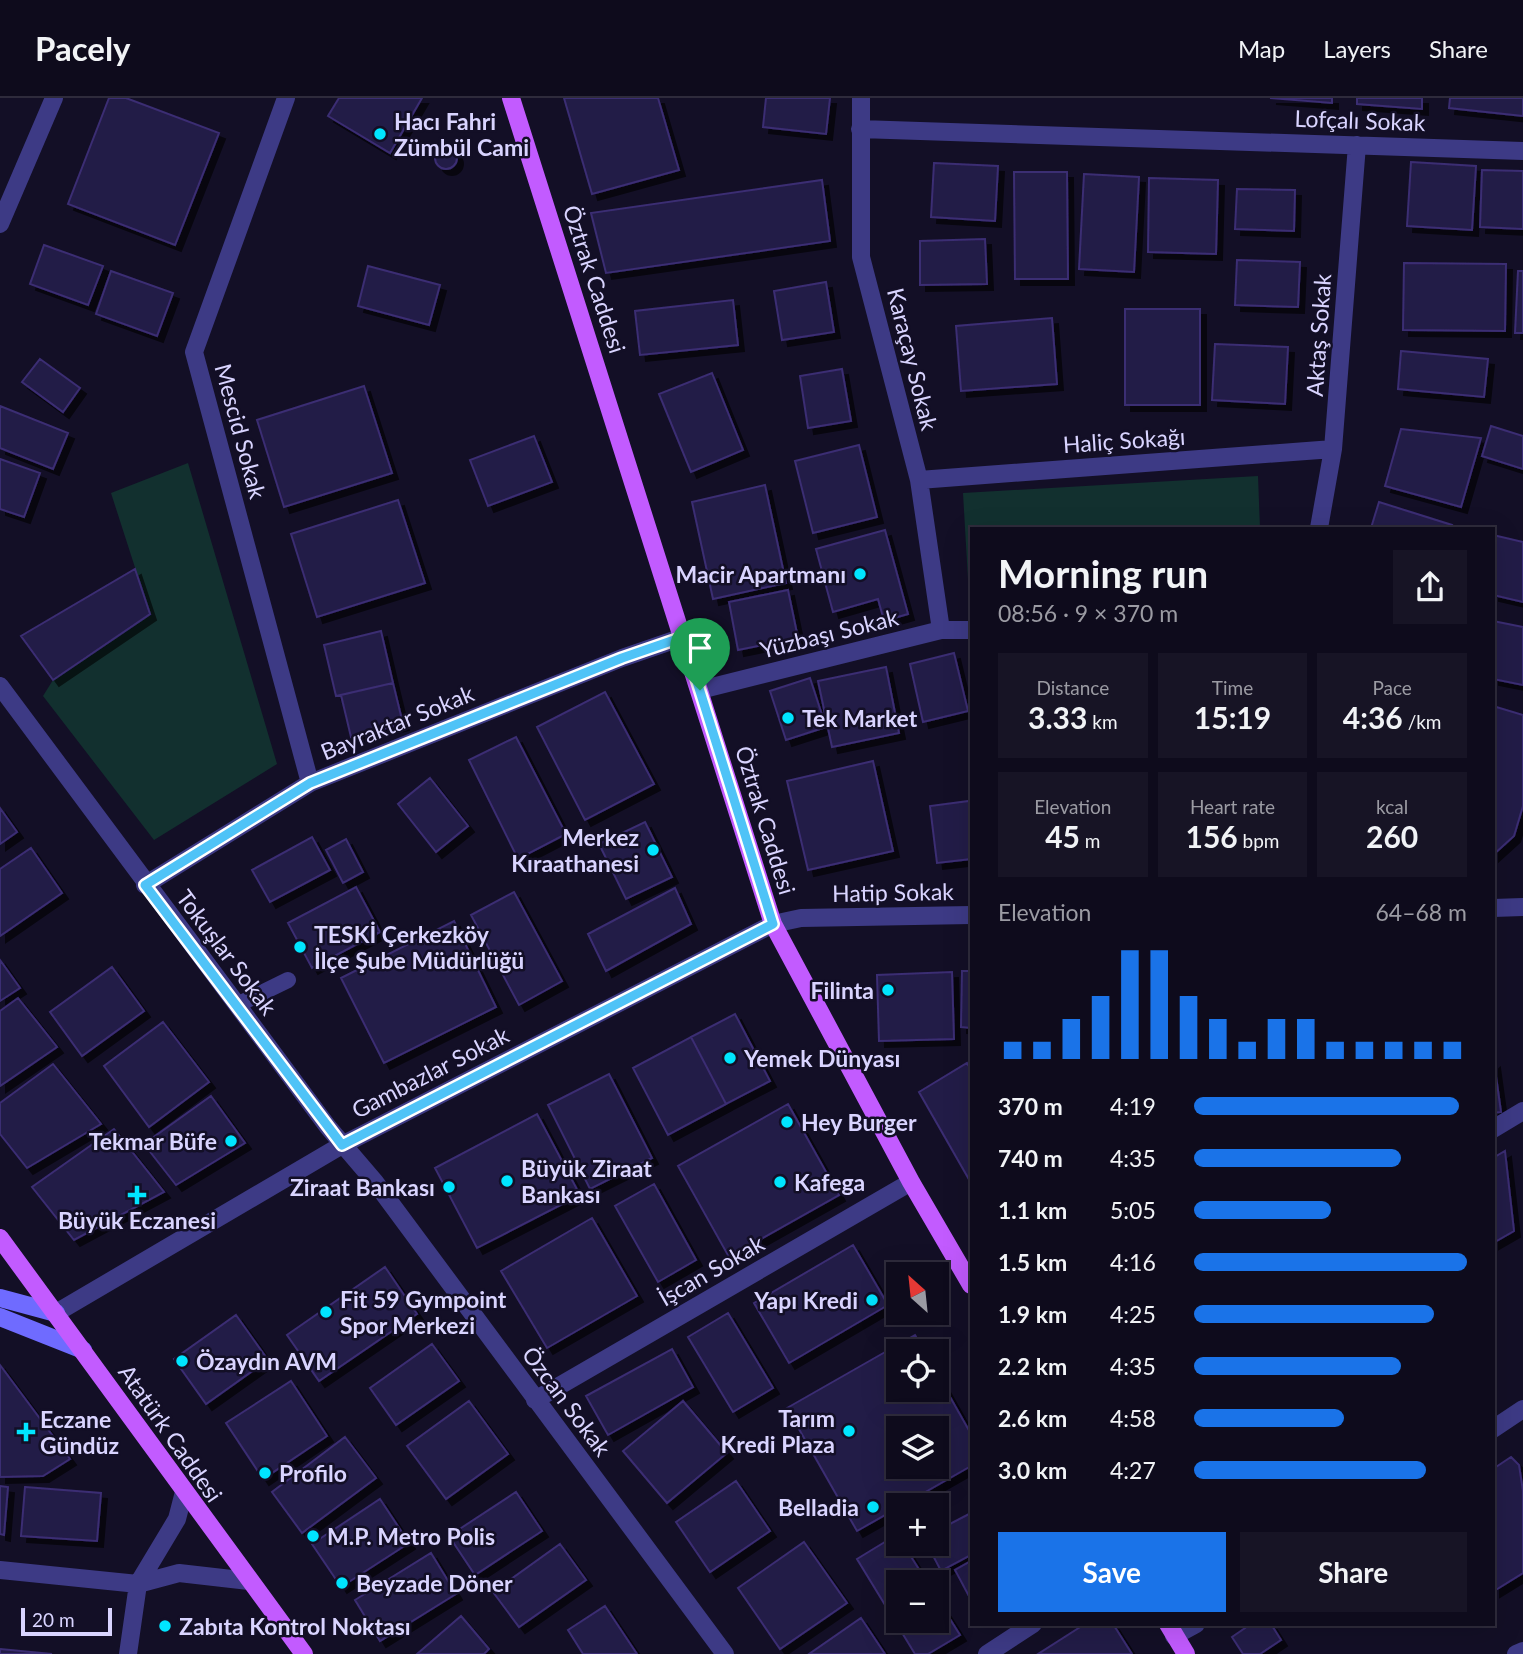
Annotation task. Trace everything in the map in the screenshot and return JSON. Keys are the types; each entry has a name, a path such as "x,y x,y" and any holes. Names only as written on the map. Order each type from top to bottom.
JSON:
{"main road":[{"name":"Öztrak Caddesi","path":"511,98 773,924 911,1182 970,1283"},
{"name":"Atatürk Caddesi","path":"0,1238 304,1654"},
{"path":"1171,1630 1186,1654"}],"street":[{"path":"0,224 54,98"},
{"name":"Mescid Sokak","path":"286,98 194,352 310,783"},
{"name":"Karaçay Sokak","path":"861,98 861,257 919,480 941,630"},
{"name":"Lofçalı Sokak","path":"860,129 1523,151"},
{"name":"Aktaş Sokak","path":"1320,527 1333,449 1357,145"},
{"name":"Haliç Sokağı","path":"919,480 1333,449"},
{"name":"Yüzbaşı Sokak","path":"700,690 941,630 970,629"},
{"name":"Bayraktar Sokak","path":"145,885 310,783 622,658 683,637"},
{"name":"Tokuşlar Sokak","path":"0,686 145,885 342,1145"},
{"path":"1495,908 1523,908"},
{"name":"Hatip Sokak","path":"723,948 773,924 801,918 970,915"},
{"name":"Gambazlar Sokak","path":"56,1313 342,1145 723,948"},
{"path":"1495,1128 1523,1111"},
{"name":"Özcan Sokak","path":"342,1145 375,1182 725,1654"},
{"name":"İşcan Sokak","path":"535,1400 911,1182"},
{"path":"0,1298 56,1313"},
{"path":"0,1317 83,1350"},
{"path":"1495,1428 1523,1409"},
{"path":"128,1654 138,1584 177,1519 184,1492"},
{"path":"0,1570 138,1584 179,1573 249,1581"},
{"path":"999,1651 1030,1626"},
{"path":"1516,1654 1523,1651"}],"lane":[{"path":"237,1005 288,980"}],"green space":[{"path":"188,463 277,764 154,840 43,696 53,680 150,614 111,493"},
{"path":"1258,476 1260,527 970,527 970,614 963,493"}],"building":[{"path":"109,98 126,98 219,133 175,245 68,204"},
{"name":"Hacı Fahri Zümbül Cami","path":"339,98 422,98 390,153 328,116"},
{"path":"564,98 658,98 679,170 592,194"},
{"path":"766,98 830,98 826,134 763,127"},
{"path":"1270,98 1332,98 1332,103"},
{"path":"1357,98 1422,98 1422,109 1357,104"},
{"path":"1450,98 1523,98 1523,116 1449,108"},
{"path":"446,147 454,150 457,158 454,166 446,169 438,166 435,158 438,150"},
{"path":"1411,162 1476,166 1472,230 1407,226"},
{"path":"934,163 998,166 995,221 931,217"},
{"path":"1482,170 1523,171 1523,229 1480,227"},
{"path":"1014,172 1067,172 1068,279 1015,279"},
{"path":"1084,174 1139,177 1134,272 1079,269"},
{"path":"1149,178 1218,180 1216,254 1148,252"},
{"path":"822,180 830,241 606,273 591,213"},
{"path":"1237,189 1295,190 1294,231 1235,229"},
{"path":"985,239 987,284 920,285 920,241"},
{"path":"44,245 103,266 88,305 30,284"},
{"path":"1237,260 1300,262 1298,307 1235,305"},
{"path":"1404,263 1506,264 1505,331 1403,330"},
{"path":"368,266 440,285 429,325 358,306"},
{"path":"111,271 173,293 157,336 96,314"},
{"path":"1518,271 1523,271 1523,333 1515,333"},
{"path":"826,282 834,332 782,340 774,291"},
{"path":"733,300 738,345 640,355 635,311"},
{"path":"1125,309 1200,309 1200,405 1125,405"},
{"path":"1052,318 1057,384 961,391 956,326"},
{"path":"1215,344 1288,347 1285,404 1212,400"},
{"path":"1401,351 1488,359 1484,397 1398,389"},
{"path":"40,359 80,388 63,412 22,382"},
{"path":"842,369 851,421 808,428 800,376"},
{"path":"712,373 743,450 691,472 659,394"},
{"path":"364,386 392,473 284,507 257,420"},
{"path":"0,406 68,433 53,469 0,448"},
{"path":"1491,426 1523,436 1523,469 1482,456"},
{"path":"1401,429 1481,438 1461,507 1385,486"},
{"path":"534,436 552,482 488,506 470,460"},
{"path":"859,445 877,517 813,533 795,461"},
{"path":"0,459 40,473 24,517 0,509"},
{"path":"765,485 786,583 713,599 692,502"},
{"path":"398,500 425,583 317,617 291,534"},
{"path":"1379,502 1452,525 1451,527 1371,527"},
{"name":"Macir Apartmanı","path":"885,530 908,614 884,621 878,599 833,612 816,549"},
{"path":"1495,535 1523,542 1523,602 1495,595"},
{"path":"135,569 150,614 53,680 21,636"},
{"path":"788,590 798,638 738,650 729,602"},
{"path":"1495,621 1523,627 1523,685 1495,679"},
{"path":"381,631 393,683 336,696 324,645"},
{"path":"954,653 968,711 923,722 910,664"},
{"path":"886,667 899,733 832,747 818,681"},
{"path":"810,678 826,727 786,740 770,691"},
{"path":"393,683 403,724 351,737 341,695"},
{"path":"605,692 654,784 585,820 537,727"},
{"path":"1495,707 1523,715 1523,806 1514,836 1495,853"},
{"path":"516,737 566,834 518,859 469,760"},
{"path":"873,761 893,851 808,870 787,781"},
{"path":"430,778 468,826 436,852 398,804"},
{"path":"969,801 970,859 937,863 930,806"},
{"path":"0,808 17,832 0,844"},
{"path":"645,822 672,877 626,899 599,844"},
{"path":"312,837 330,870 270,902 252,870"},
{"path":"346,839 363,872 343,883 326,850"},
{"path":"31,848 62,893 0,936 0,869"},
{"path":"356,887 380,932 312,968 288,923"},
{"path":"675,888 691,924 606,971 588,934"},
{"path":"514,892 562,981 519,1005 471,915"},
{"path":"454,921 496,1007 384,1063 341,978"},
{"path":"0,960 20,988 0,1001"},
{"path":"112,967 144,1011 82,1056 50,1012"},
{"path":"962,971 970,971 970,1028 961,1027"},
{"path":"952,972 954,1039 879,1041 877,975"},
{"path":"18,998 57,1047 0,1086 0,1011"},
{"path":"735,1014 770,1081 726,1104 691,1037"},
{"path":"163,1022 209,1082 149,1127 104,1066"},
{"path":"691,1037 726,1104 668,1135 633,1068"},
{"path":"967,1063 970,1068 970,1181 919,1092"},
{"path":"53,1064 101,1124 27,1168 0,1134 0,1103"},
{"path":"1495,1069 1501,1112 1495,1113"},
{"path":"609,1074 652,1158 590,1189 548,1105"},
{"path":"211,1096 245,1143 176,1185 144,1144"},
{"path":"788,1104 839,1195 729,1257 678,1166"},
{"name":"Büyük Ziraat Bankası","path":"537,1114 580,1195 477,1248 435,1168"},
{"path":"114,1129 164,1192 74,1240 32,1187"},
{"path":"1505,1151 1514,1231 1495,1242 1495,1157"},
{"path":"654,1184 696,1260 658,1282 615,1206"},
{"path":"592,1218 637,1296 547,1348 501,1271"},
{"path":"853,1245 886,1302 886,1306 789,1363 754,1303"},
{"path":"385,1267 417,1314 319,1381 287,1335"},
{"path":"728,1313 773,1388 733,1412 688,1337"},
{"path":"236,1315 268,1360 206,1404 174,1359"},
{"path":"432,1344 459,1381 396,1425 370,1388"},
{"path":"672,1349 693,1387 608,1435 586,1396"},
{"name":"Tarım Kredi Plaza","path":"886,1352 886,1402 949,1402 949,1395 970,1432 970,1467 949,1479 949,1416 886,1416 886,1479 948,1479 924,1493 886,1493 886,1514 857,1531 787,1408"},
{"path":"0,1365 70,1459 43,1476 0,1477"},
{"path":"291,1381 327,1436 263,1479 226,1423"},
{"path":"469,1401 508,1454 446,1499 407,1446"},
{"path":"683,1401 727,1453 667,1503 623,1451"},
{"path":"345,1437 376,1478 302,1533 272,1492"},
{"path":"1511,1457 1519,1465 1523,1491 1523,1573 1495,1590 1495,1468"},
{"path":"736,1481 770,1531 710,1572 676,1522"},
{"path":"0,1486 8,1487 4,1535 0,1534"},
{"path":"25,1487 101,1493 97,1541 21,1536"},
{"path":"516,1492 542,1531 475,1575 449,1536"},
{"path":"380,1499 409,1543 341,1587 312,1544"},
{"path":"970,1514 970,1556 940,1570 933,1556 949,1556 949,1524"},
{"path":"886,1541 886,1556 911,1556 919,1570 886,1570 886,1606 857,1559"},
{"path":"804,1542 847,1603 780,1649 738,1588"},
{"path":"560,1544 586,1580 519,1627 493,1592"},
{"path":"431,1553 456,1594 380,1641 355,1600"},
{"path":"970,1562 970,1598 955,1570"},
{"path":"605,1606 637,1654 583,1654 568,1630"},
{"path":"461,1616 489,1649 484,1654 417,1654"},
{"path":"861,1618 885,1654 809,1654"},
{"path":"949,1618 960,1635 928,1654 915,1654 902,1633 949,1633"},
{"path":"1082,1626 1114,1626 1132,1654 1038,1654"},
{"path":"1248,1626 1272,1626 1281,1640 1260,1654 1243,1654 1232,1637"},
{"path":"0,1649 52,1654 0,1654"}],"place":[{"name":"Hacı Fahri Zümbül Cami","path":"380,134"},
{"name":"Macir Apartmanı","path":"860,574"},
{"name":"Tek Market","path":"788,718"},
{"name":"Merkez Kıraathanesi","path":"653,850"},
{"name":"TESKİ Çerkezköy İlçe Şube Müdürlüğü","path":"300,947"},
{"name":"Filinta","path":"888,990"},
{"name":"Yemek Dünyası","path":"730,1058"},
{"name":"Hey Burger","path":"787,1122"},
{"name":"Tekmar Büfe","path":"231,1141"},
{"name":"Büyük Ziraat Bankası","path":"507,1181"},
{"name":"Kafega","path":"780,1182"},
{"name":"Ziraat Bankası","path":"449,1187"},
{"name":"Büyük Eczanesi","path":"137,1195"},
{"name":"Yapı Kredi","path":"872,1300"},
{"name":"Fit 59 Gympoint Spor Merkezi","path":"326,1312"},
{"name":"Özaydın AVM","path":"182,1361"},
{"name":"Tarım Kredi Plaza","path":"849,1431"},
{"name":"Eczane Gündüz","path":"26,1432"},
{"name":"Profilo","path":"265,1473"},
{"name":"Belladia","path":"873,1507"},
{"name":"M.P. Metro Polis","path":"313,1536"},
{"name":"Beyzade Döner","path":"342,1583"},
{"name":"Zabıta Kontrol Noktası","path":"165,1626"}],"route":[{"path":"683,637 700,690 773,924 342,1145 145,885 310,783 622,658 683,637"}]}
